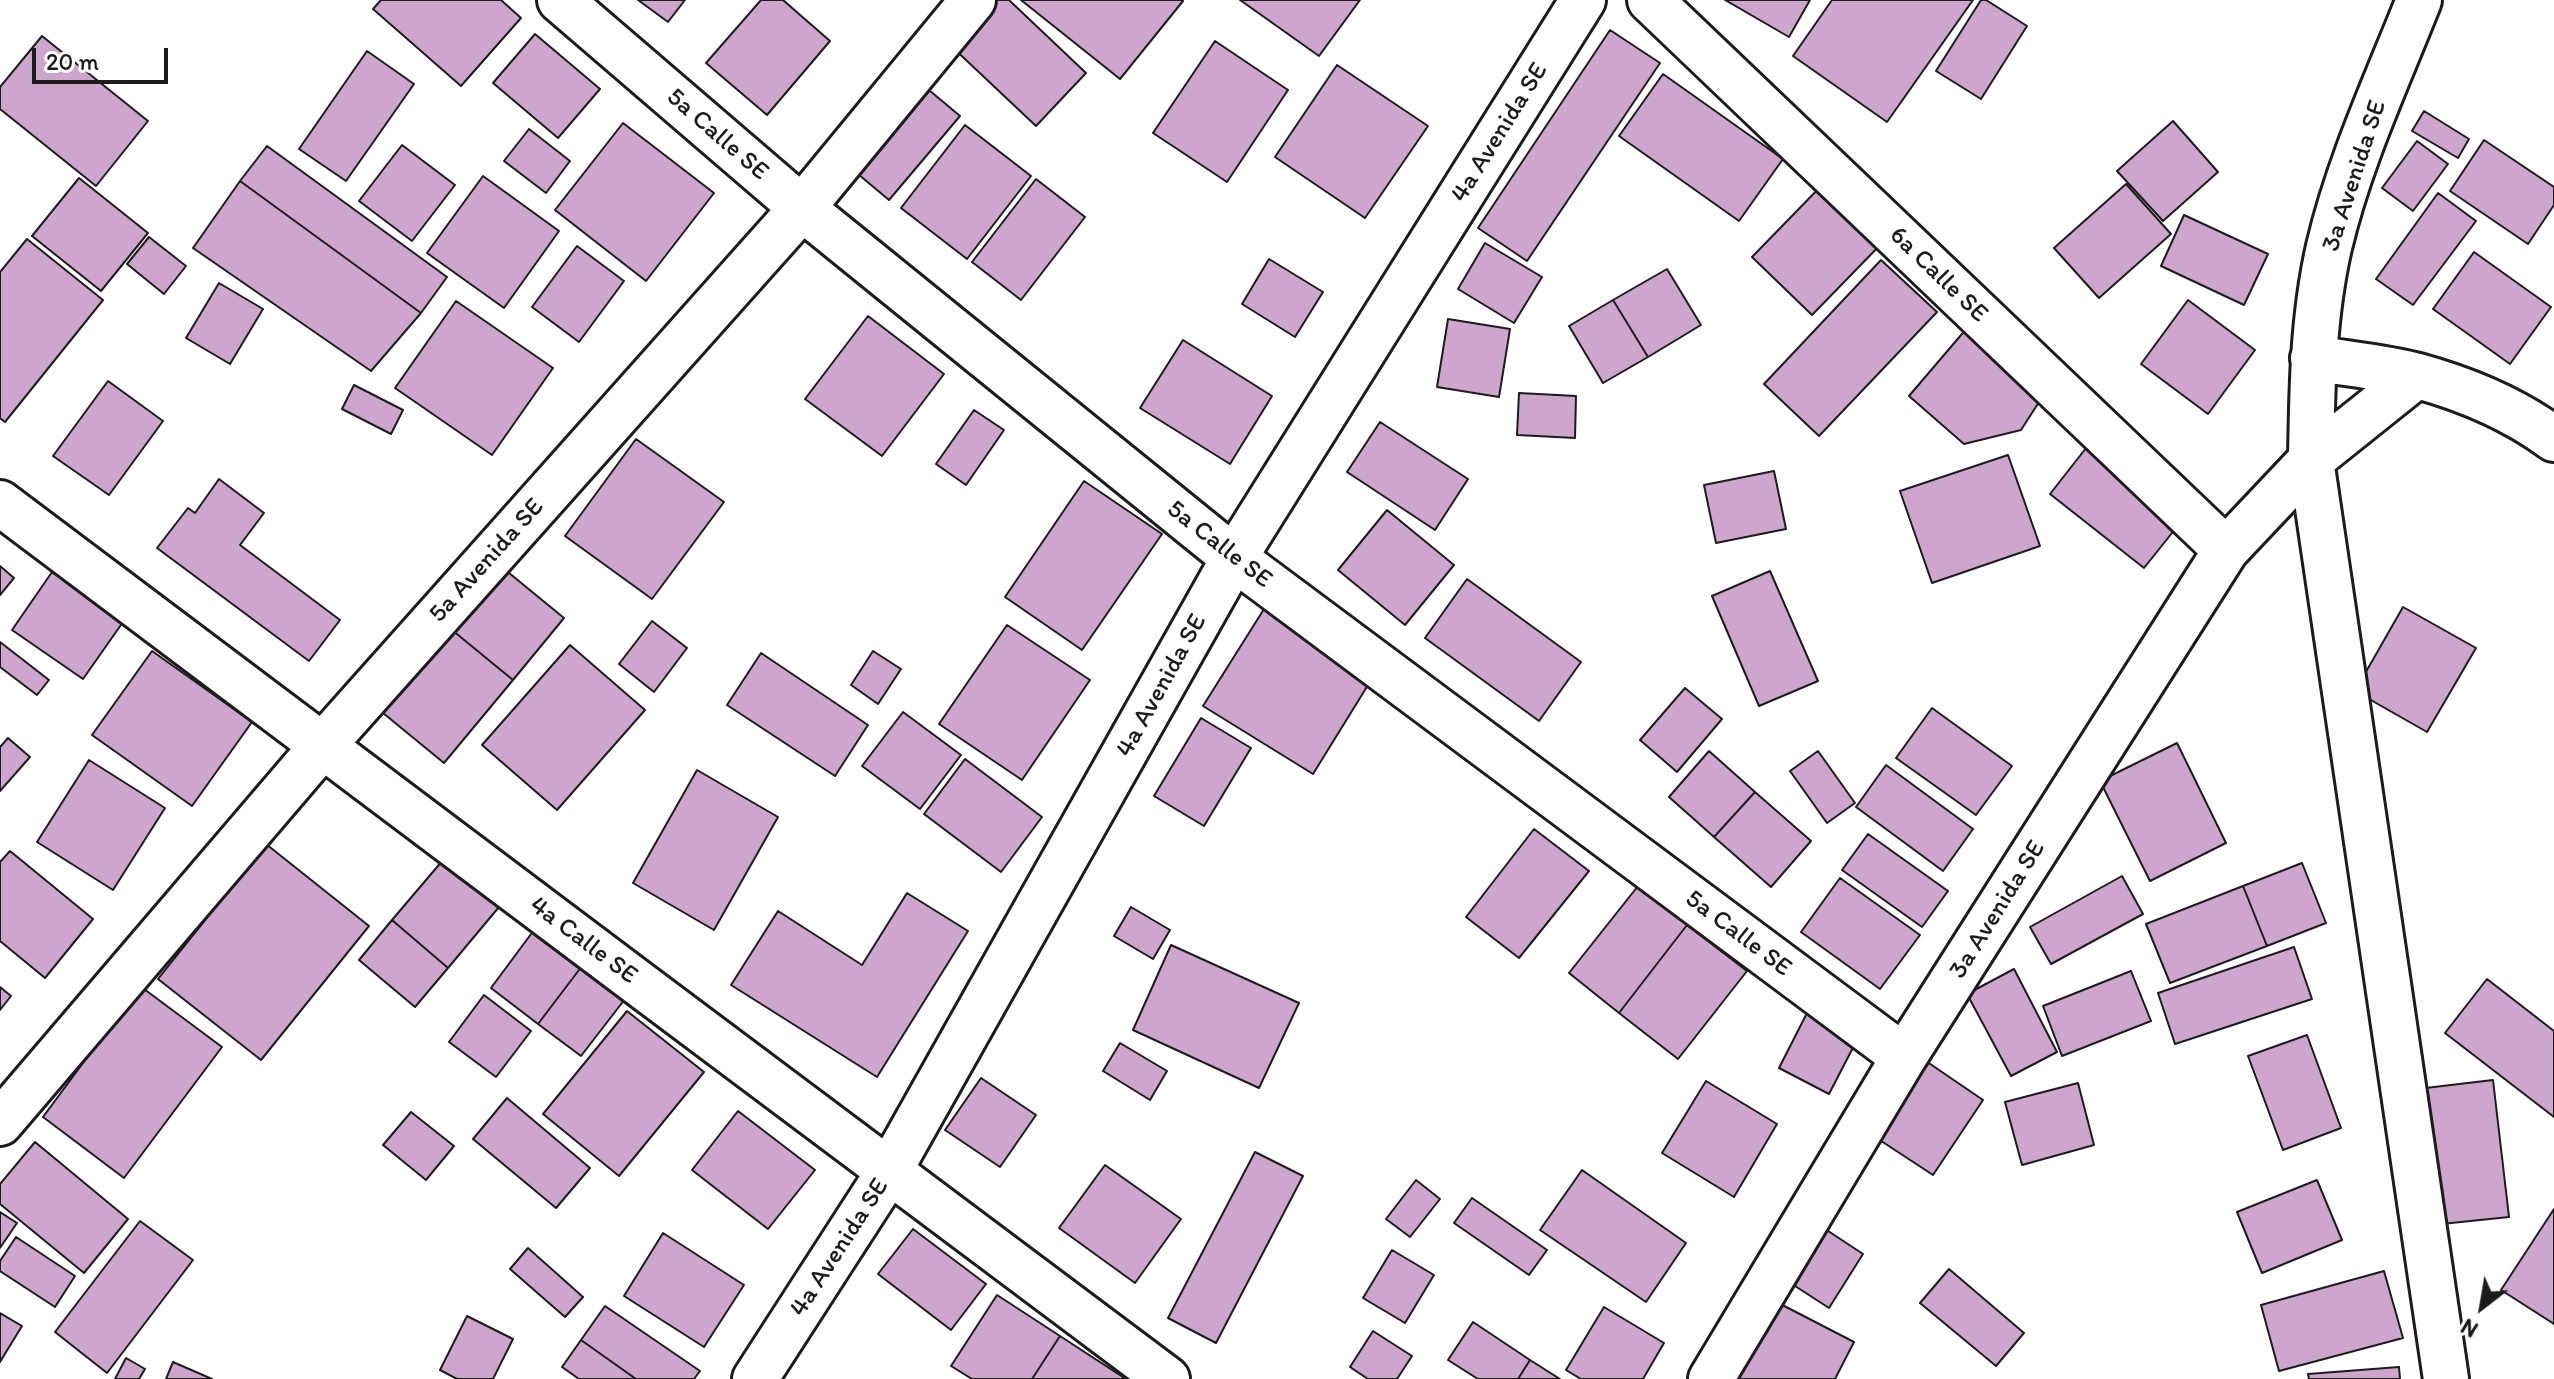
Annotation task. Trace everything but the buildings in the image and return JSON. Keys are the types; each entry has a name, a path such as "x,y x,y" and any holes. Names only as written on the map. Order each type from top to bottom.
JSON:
{"street":[{"name":"5a Calle SE","path":"560,0 802,208 1234,558 1904,1057"},
{"name":"5a Avenida SE","path":"0,1123 324,744 802,208 973,0"},
{"name":"4a Avenida SE","path":"755,1379 888,1173 1234,558 1583,0"},
{"name":"6a Calle SE","path":"1650,0 2226,550"},
{"name":"3a Avenida SE","path":"2419,0 2355,163 2329,248 2313,358 2311,460 2451,1374"},
{"path":"2313,358 2416,376 2547,419"},
{"name":"3a Avenida SE","path":"1711,1379 1904,1057 2226,550 2311,460 2416,376"},
{"name":"4a Calle SE","path":"0,503 324,744 888,1173 1167,1379"}]}
